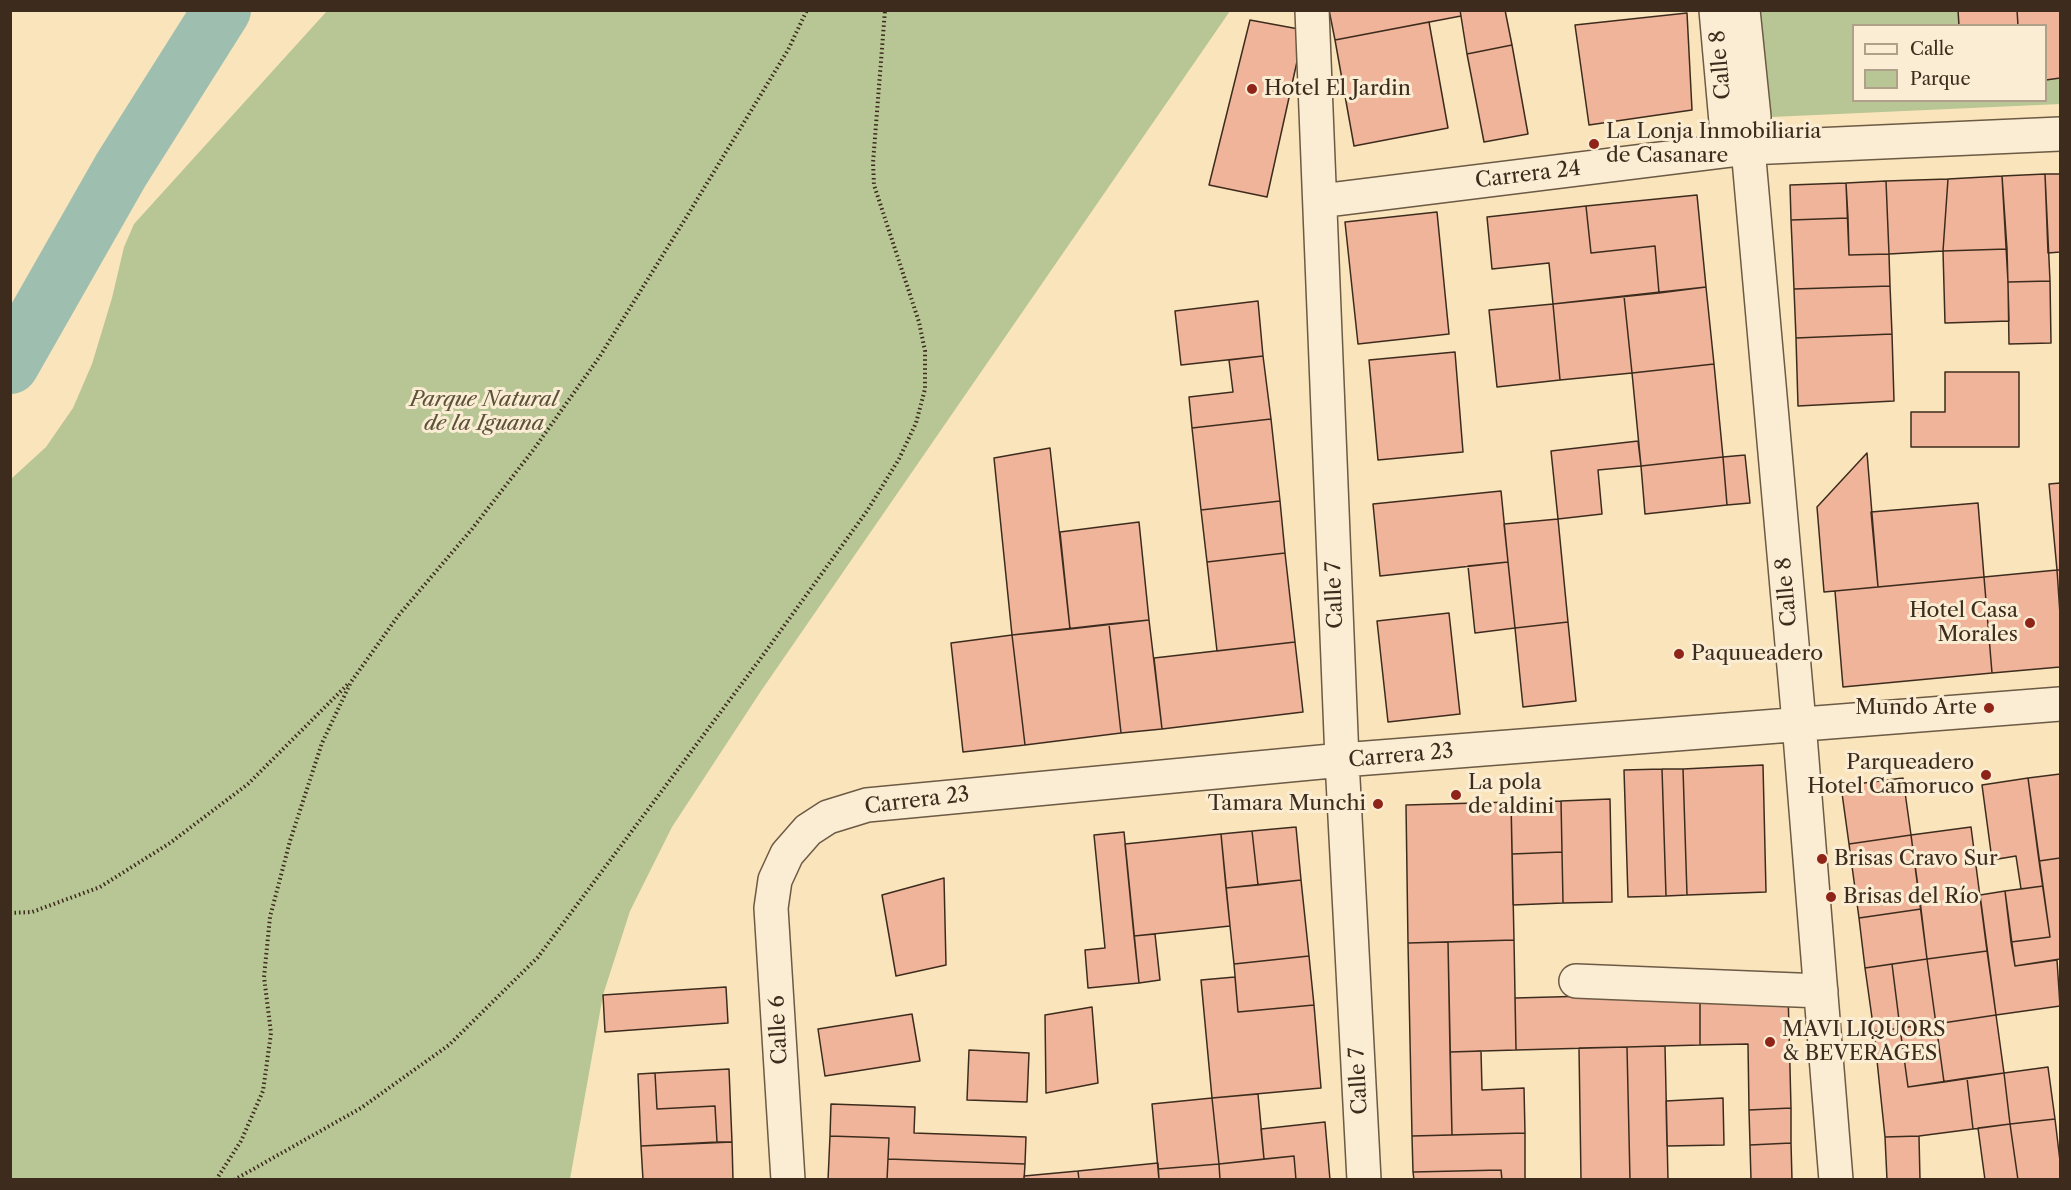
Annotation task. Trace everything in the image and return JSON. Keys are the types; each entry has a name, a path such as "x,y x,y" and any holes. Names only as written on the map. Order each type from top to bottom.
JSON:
{"street":[{"name":"Calle 7","path":"1312,10 1342,760 1364,1179"},
{"name":"Calle 8","path":"1716,10 1726,122 1748,148"},
{"name":"Calle 8","path":"1743,10 1754,117 1748,148 1799,723 1836,1179"},
{"name":"Carrera 24","path":"1320,201 1748,148 2061,134"},
{"name":"Carrera 23","path":"774,880 787,854 808,830 828,817 867,805 1342,760 2061,704"},
{"name":"Calle 6","path":"774,880 771,908 788,1179"},
{"path":"1576,981 1821,991"}],"path":[{"path":"10,913 32,912 100,887 170,843 248,784 351,681 398,616 472,529 600,356 782,60 807,10"},
{"path":"234,1179 361,1108 441,1051 538,957 765,652 867,511 899,459 916,423 925,389 925,351 920,322 874,185 873,163 885,10"},
{"path":"216,1179 242,1141 263,1091 271,1033 264,977 270,917 290,840 322,743 351,681"}],"green space":[{"name":"Parque Natural de la Iguana","path":"327,11 1230,11 761,691 672,827 630,911 603,995 570,1179 11,1179 11,479 46,447 73,408 92,364 112,298 124,247 134,224"},
{"path":"1759,11 2060,11 2060,104 1771,117"}],"building":[{"path":"1329,10 1460,10 1461,16 1335,40"},
{"path":"1460,10 1505,10 1512,45 1467,54"},
{"path":"1958,10 2017,10 2018,24 1959,24"},
{"path":"2017,10 2060,10 2060,78 2047,80 2047,24 2018,24"},
{"path":"1687,13 1692,110 1589,125 1575,25"},
{"path":"1250,20 1304,30 1267,197 1209,185"},
{"path":"1429,22 1448,128 1354,146 1335,40"},
{"path":"1512,45 1528,134 1484,142 1467,54"},
{"path":"2045,174 2060,174 2060,252 2048,253"},
{"path":"2045,174 2050,281 2008,282 2002,176"},
{"path":"2002,176 2007,249 1943,251 1948,179"},
{"path":"1948,179 1943,251 1889,254 1886,181"},
{"path":"1886,181 1889,254 1849,255 1846,183"},
{"path":"1846,183 1848,218 1791,220 1790,185"},
{"path":"1697,195 1706,287 1659,293 1655,246 1591,253 1586,206"},
{"path":"1586,206 1591,253 1655,246 1659,293 1553,304 1549,263 1492,269 1487,217"},
{"path":"1437,212 1449,334 1358,344 1345,222"},
{"path":"1848,218 1849,255 1889,254 1890,286 1794,289 1791,220"},
{"path":"2007,249 2009,321 1945,323 1943,251"},
{"path":"2050,281 2051,343 2009,344 2008,282"},
{"path":"1890,286 1892,334 1796,338 1794,289"},
{"path":"1706,287 1714,364 1632,373 1624,296"},
{"path":"1624,296 1632,373 1560,380 1553,304"},
{"path":"1258,301 1263,356 1181,365 1175,311"},
{"path":"1553,304 1560,380 1497,387 1489,310"},
{"path":"1892,334 1894,401 1798,406 1796,338"},
{"path":"1455,352 1463,452 1378,460 1369,360"},
{"path":"1263,356 1271,419 1192,428 1189,397 1233,392 1229,360"},
{"path":"1714,364 1723,457 1641,466 1632,373"},
{"path":"1945,372 2019,372 2019,447 1911,447 1911,412 1945,412"},
{"path":"1271,419 1280,501 1201,510 1192,428"},
{"path":"1638,441 1641,466 1598,470 1602,514 1558,519 1551,451"},
{"path":"1050,448 1070,629 1012,635 994,458"},
{"path":"1867,453 1878,587 1824,592 1817,507"},
{"path":"1745,455 1750,503 1727,505 1723,457"},
{"path":"1723,457 1727,505 1645,514 1641,466"},
{"path":"2060,483 2060,570 2057,570 2049,484"},
{"path":"1501,491 1508,562 1380,576 1373,504"},
{"path":"1280,501 1285,553 1207,562 1201,510"},
{"path":"1978,503 1984,577 1878,587 1871,512"},
{"path":"1558,519 1568,622 1515,628 1504,524"},
{"path":"1139,522 1149,620 1070,629 1060,532"},
{"path":"1285,553 1295,642 1217,651 1207,562"},
{"path":"1508,562 1515,628 1475,633 1468,566"},
{"path":"2057,570 2060,570 2060,614"},
{"path":"2057,570 2060,667 1992,673 1984,577"},
{"path":"1984,577 1992,673 1843,687 1835,591"},
{"path":"1449,613 1460,714 1388,722 1377,621"},
{"path":"1149,620 1162,729 1121,733 1109,624"},
{"path":"1568,622 1576,701 1523,707 1515,628"},
{"path":"1109,624 1121,733 1025,745 1012,635"},
{"path":"1012,635 1025,745 963,752 951,643"},
{"path":"1295,642 1303,712 1162,729 1154,658"},
{"path":"1763,765 1766,892 1687,895 1683,769"},
{"path":"1662,769 1666,896 1628,897 1624,770"},
{"path":"1662,769 1683,769 1687,895 1666,896"},
{"path":"2060,774 2060,858 2039,861 2028,778"},
{"path":"1903,778 1911,835 1849,844 1841,786"},
{"path":"2028,778 2043,886 2021,889 2016,856 1992,860 1982,785"},
{"path":"1610,799 1612,902 1563,903 1561,801"},
{"path":"1561,801 1562,852 1512,854 1511,802"},
{"path":"1511,802 1514,940 1408,943 1406,805"},
{"path":"1296,827 1301,880 1258,885 1252,831"},
{"path":"1971,827 1987,951 1927,959 1911,835"},
{"path":"1252,831 1258,885 1226,888 1221,834"},
{"path":"1124,832 1139,983 1088,988 1085,950 1105,948 1094,835"},
{"path":"1221,834 1230,926 1134,936 1125,844"},
{"path":"1911,835 1921,909 1859,918 1849,844"},
{"path":"1562,852 1563,903 1513,905 1512,854"},
{"path":"2060,858 2060,959 2015,966 2011,942 2050,937 2039,861"},
{"path":"944,878 946,965 896,976 882,895"},
{"path":"1301,880 1309,956 1234,964 1226,888"},
{"path":"2043,886 2050,937 2011,942 2005,891"},
{"path":"2005,891 2015,966 2057,960 2060,1006 1996,1015 1980,895"},
{"path":"1921,909 1927,959 1865,968 1859,918"},
{"path":"1155,934 1160,980 1139,983 1134,936"},
{"path":"1514,940 1516,1050 1450,1052 1448,942"},
{"path":"1448,942 1452,1135 1412,1136 1408,943"},
{"path":"1987,951 1996,1015 1936,1024 1927,959"},
{"path":"1309,956 1314,1005 1238,1012 1234,964"},
{"path":"1927,959 1936,1024 1900,1028 1892,964"},
{"path":"1892,964 1900,1028 1874,1032 1865,968"},
{"path":"1235,977 1238,1012 1314,1005 1321,1088 1212,1098 1201,980"},
{"path":"726,987 728,1023 605,1032 603,995"},
{"path":"1788,991 1791,1108 1749,1110 1748,1044 1700,1045 1700,993"},
{"path":"1700,993 1700,1045 1516,1050 1515,998"},
{"path":"1092,1007 1098,1083 1046,1093 1045,1015"},
{"path":"912,1014 920,1061 825,1076 818,1029"},
{"path":"1996,1015 2004,1073 1944,1082 1936,1024"},
{"path":"1936,1024 1944,1082 1908,1087 1900,1028"},
{"path":"1900,1028 1908,1087 1967,1078 1973,1129 1919,1136 1885,1137 1874,1032"},
{"path":"1665,1046 1668,1180 1630,1180 1627,1047"},
{"path":"1627,1047 1630,1180 1581,1180 1579,1048"},
{"path":"969,1050 1029,1053 1027,1102 967,1100"},
{"path":"1481,1051 1482,1090 1524,1088 1525,1133 1452,1135 1450,1052"},
{"path":"2048,1067 2055,1119 2010,1124 2004,1073"},
{"path":"729,1069 732,1142 717,1142 715,1106 657,1109 655,1073"},
{"path":"655,1073 657,1109 715,1106 717,1142 641,1146 638,1074"},
{"path":"2004,1073 2010,1124 1973,1129 1967,1078"},
{"path":"1258,1094 1264,1159 1219,1164 1212,1098"},
{"path":"1212,1098 1219,1164 1158,1169 1152,1104"},
{"path":"1723,1098 1724,1145 1667,1146 1666,1101"},
{"path":"831,1104 915,1107 914,1133 1026,1137 1025,1164 888,1159 889,1138 830,1136"},
{"path":"1791,1108 1791,1143 1750,1145 1749,1110"},
{"path":"2055,1119 2060,1180 2018,1180 2010,1124"},
{"path":"1325,1122 1330,1180 1296,1180 1294,1156 1264,1159 1261,1129"},
{"path":"2010,1124 2018,1180 1985,1180 1978,1128"},
{"path":"1525,1133 1525,1180 1502,1180 1501,1170 1413,1172 1412,1136"},
{"path":"830,1136 889,1138 887,1180 828,1180"},
{"path":"1919,1136 1920,1180 1887,1180 1885,1137"},
{"path":"732,1142 733,1180 643,1180 641,1146"},
{"path":"1791,1143 1792,1180 1751,1180 1750,1145"},
{"path":"1294,1156 1296,1180 1220,1180 1219,1164"},
{"path":"888,1159 1025,1164 1024,1180 887,1180"},
{"path":"1158,1163 1159,1180 1079,1180 1078,1171"},
{"path":"1219,1164 1220,1180 1159,1180 1158,1169"},
{"path":"1501,1170 1502,1180 1414,1180 1413,1172"},
{"path":"1078,1171 1079,1180 1024,1180 1024,1176"}],"waterway":[{"path":"10,365 121,170 222,10"}],"place":[{"name":"Hotel El Jardin","path":"1252,89"},
{"name":"La Lonja Inmobiliaria de Casanare","path":"1594,144"},
{"name":"Hotel Casa Morales","path":"2030,623"},
{"name":"Paquueadero","path":"1679,654"},
{"name":"Mundo Arte","path":"1989,708"},
{"name":"Parqueadero Hotel Camoruco","path":"1986,775"},
{"name":"La pola de aldini","path":"1456,795"},
{"name":"Tamara Munchi","path":"1378,804"},
{"name":"Brisas Cravo Sur","path":"1822,859"},
{"name":"Brisas del Río","path":"1831,897"},
{"name":"MAVI LIQUORS & BEVERAGES","path":"1770,1042"}]}
